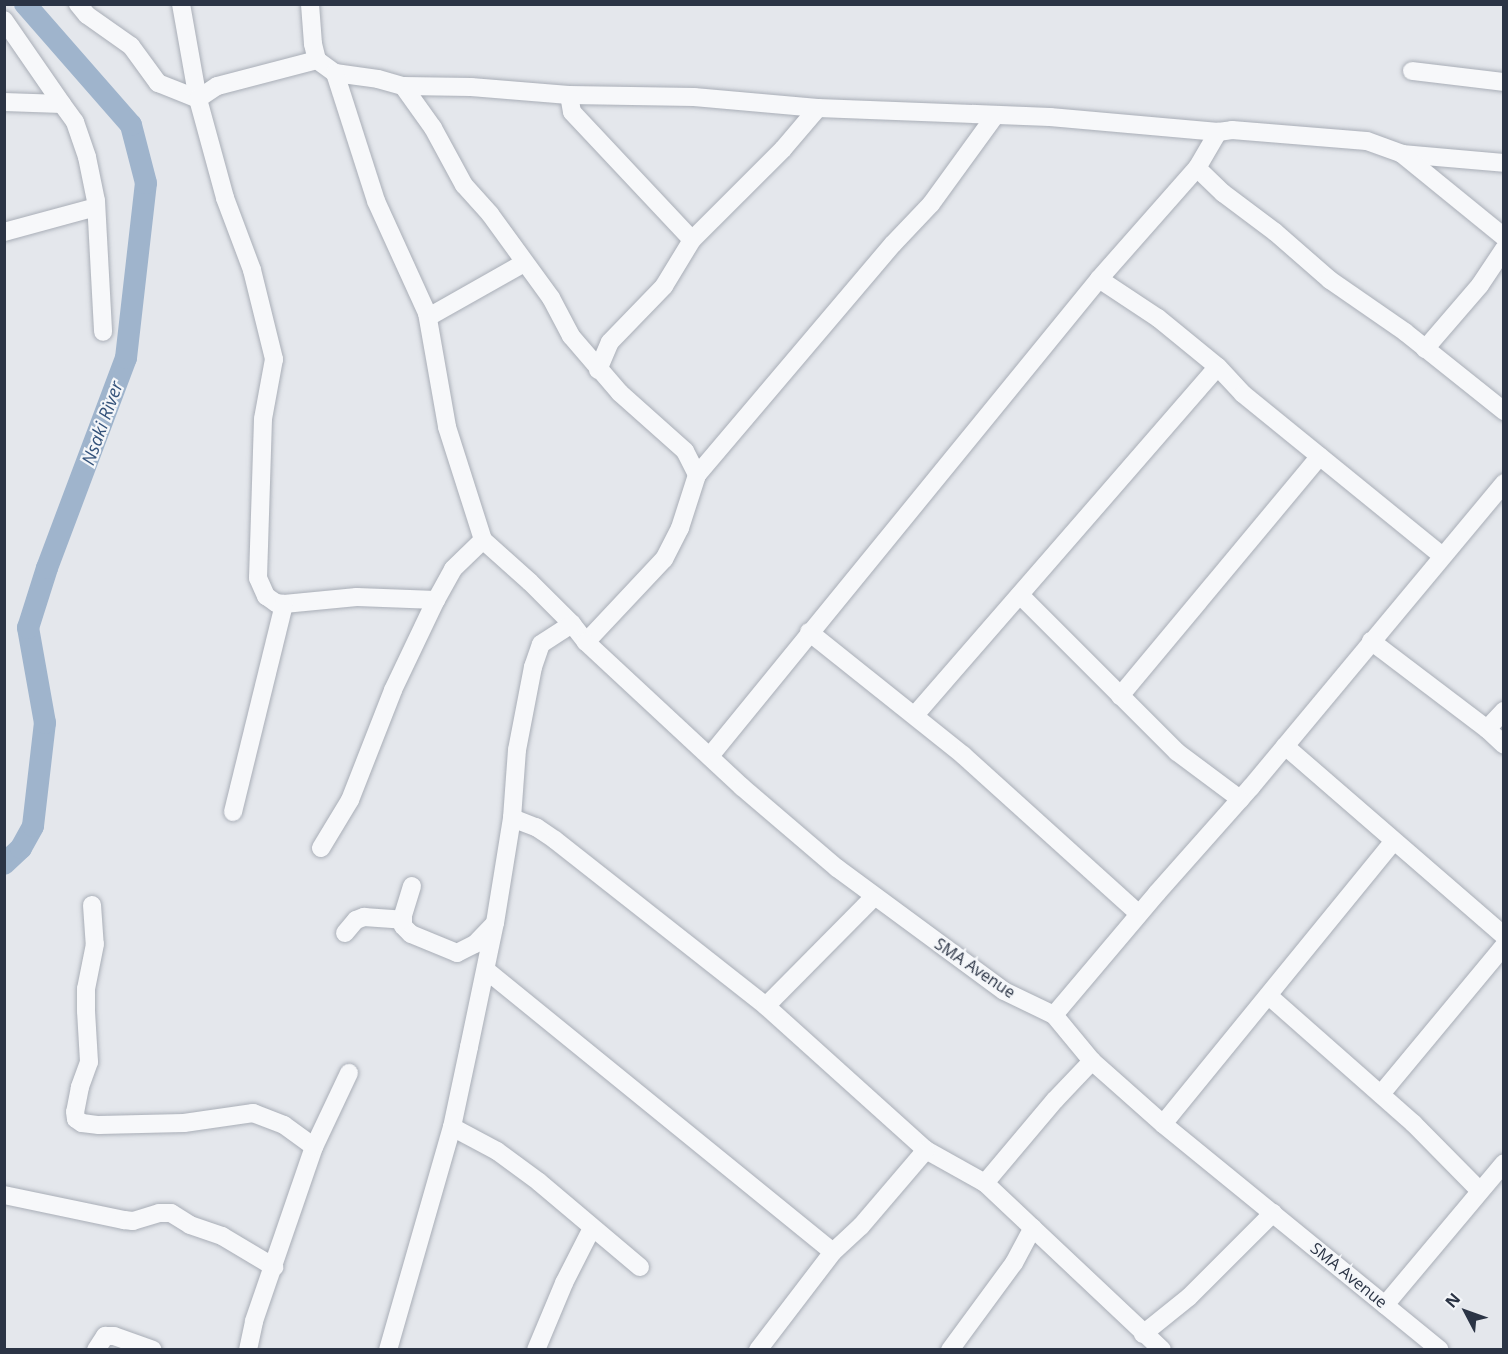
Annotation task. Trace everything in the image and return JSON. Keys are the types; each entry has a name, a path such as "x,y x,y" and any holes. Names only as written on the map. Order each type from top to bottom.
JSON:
{"street":[{"path":"78,4 87,15 131,46 158,83 198,99"},
{"path":"181,4 198,99 225,198 252,270 274,359 263,419 258,578 266,596 276,603 284,604 357,597 436,600"},
{"path":"310,4 313,44 317,60 335,73 378,79 403,86 471,87 569,95 694,97 818,108 1050,117 1218,132 1232,130 1367,141 1402,154 1503,163"},
{"path":"4,20 75,122 87,157 96,207 103,332"},
{"path":"198,99 217,86 317,60"},
{"path":"1412,71 1503,82"},
{"path":"321,848 350,800 393,690 436,600 453,569 483,540 447,427 427,313 376,201 335,73"},
{"path":"403,86 433,128 464,185 490,214 551,298 571,336 598,369 655,427 685,451 697,475"},
{"path":"569,95 572,112 692,240"},
{"path":"4,102 62,104"},
{"path":"598,369 610,342 664,286 692,240 783,149 818,108"},
{"path":"586,642 664,559 680,528 697,475 893,244 931,204 995,116"},
{"path":"710,756 1099,279 1197,168 1218,132"},
{"path":"1402,154 1503,237"},
{"path":"1197,168 1223,193 1275,232 1330,280 1425,349 1503,411"},
{"path":"4,232 96,207"},
{"path":"1425,349 1480,285 1503,249"},
{"path":"427,313 432,315 524,263"},
{"path":"1099,279 1158,318 1218,368 1243,394 1442,556"},
{"path":"915,715 1218,368"},
{"path":"1120,696 1320,456"},
{"path":"1054,1016 1138,914 1240,800 1503,483"},
{"name":"SMA Avenue","path":"483,540 572,624 586,642 788,826 874,897 1004,991 1054,1016 1092,1061 1163,1124 1440,1350"},
{"path":"1020,595 1177,752 1240,800"},
{"path":"233,812 284,604"},
{"path":"388,1350 452,1127 486,970 512,818 517,750 533,667 541,644 572,624"},
{"path":"809,632 963,755 1138,914"},
{"path":"1371,641 1487,729 1503,745"},
{"path":"1487,729 1503,711"},
{"path":"1285,746 1503,936"},
{"path":"512,818 536,826 555,840 766,1006 926,1150 985,1183 1162,1350"},
{"path":"1163,1124 1270,997 1311,939 1394,841"},
{"path":"412,886 403,920 403,926 411,934 457,952 475,944 495,923"},
{"path":"766,1006 874,897"},
{"path":"92,905 95,944 87,989 86,1011 90,1055 80,1087 75,1112 76,1119 82,1123 99,1125 184,1124 253,1113 284,1125 314,1147"},
{"path":"345,933 356,920 364,917 403,920"},
{"path":"1381,1094 1503,946"},
{"path":"486,970 834,1252"},
{"path":"1270,997 1381,1094 1480,1191"},
{"path":"985,1183 1054,1100 1092,1061"},
{"path":"248,1350 254,1321 314,1147 349,1073"},
{"path":"452,1127 497,1151 539,1182 640,1267"},
{"path":"758,1350 834,1252 861,1226 926,1150"},
{"path":"1385,1305 1503,1163"},
{"path":"4,1195 124,1220 134,1221 159,1213 171,1213 190,1225 222,1236 274,1266"},
{"path":"1143,1334 1189,1297 1272,1213"},
{"path":"536,1350 564,1283 592,1228"},
{"path":"950,1349 1014,1263 1033,1228"},
{"path":"96,1350 105,1336 114,1336 153,1350"}],"waterway":[{"name":"Nsaki River","path":"4,864 21,848 33,826 45,723 28,628 47,568 126,358 146,183 131,125 25,4"}]}
